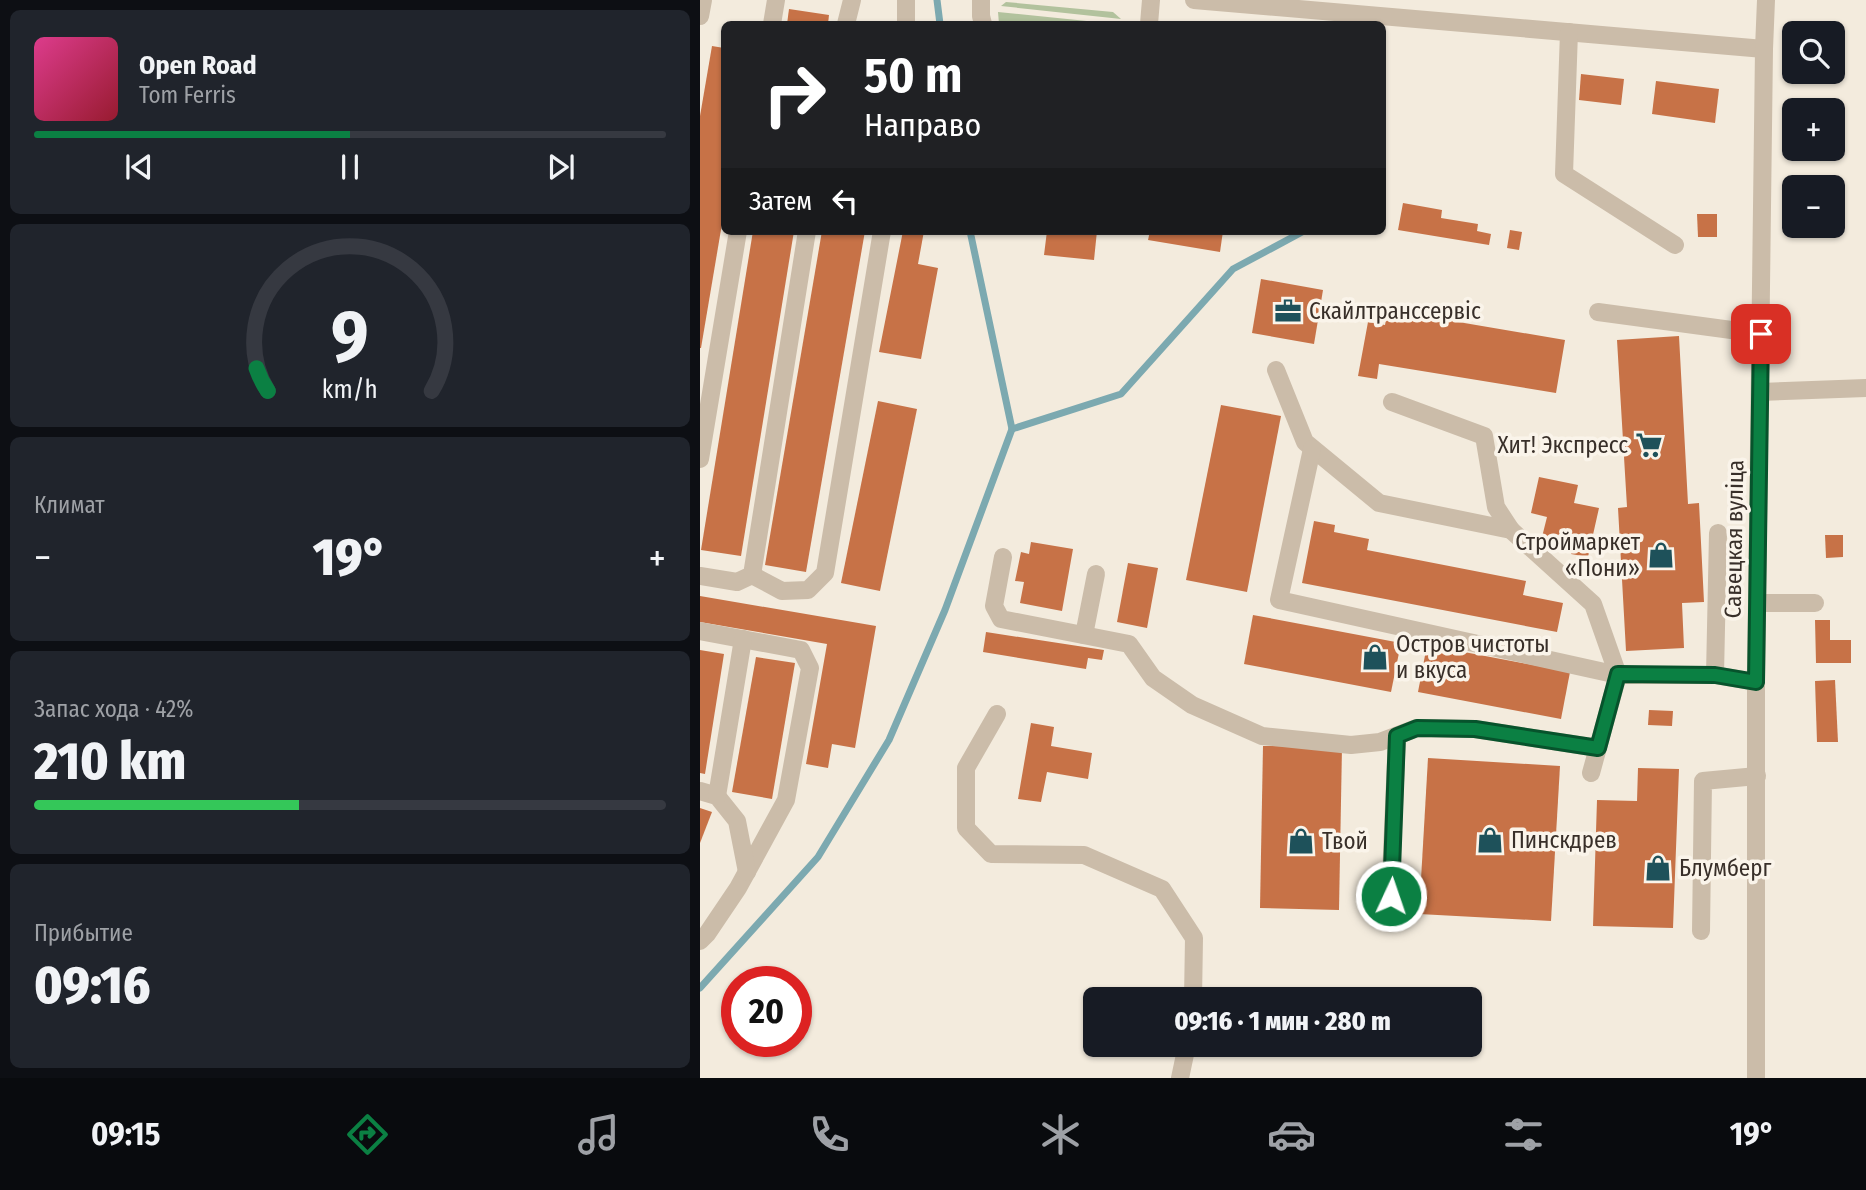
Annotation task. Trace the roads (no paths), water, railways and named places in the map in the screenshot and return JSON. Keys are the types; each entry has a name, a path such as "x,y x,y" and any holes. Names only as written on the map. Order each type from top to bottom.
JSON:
{"street":[{"path":"700,16 703,0"},
{"path":"772,21 776,0"},
{"path":"847,21 852,0"},
{"path":"906,0 906,21"},
{"path":"981,0 982,21"},
{"path":"1149,21 1151,0"},
{"path":"1195,0 1764,49"},
{"name":"Савецкая вуліца","path":"1756,1078 1756,682 1766,0"},
{"path":"1569,32 1564,174 1675,245"},
{"path":"700,459 737,235"},
{"path":"752,575 806,235"},
{"path":"752,575 782,591 808,590 825,573 881,235"},
{"path":"1598,312 1761,334"},
{"path":"1276,370 1305,442 1379,503 1511,530"},
{"path":"1760,392 1866,388"},
{"path":"1392,402 1484,436 1496,507 1511,530 1593,604 1618,674 1591,773"},
{"path":"1312,449 1279,600 1618,674 1715,675 1756,682"},
{"path":"1715,675 1718,533"},
{"path":"1003,558 994,606 1001,619 1129,644 1153,678 1192,705 1262,736 1351,745 1381,742 1417,728 1475,729 1598,748"},
{"path":"1084,635 1096,574"},
{"path":"700,576 737,582 752,575"},
{"path":"1757,603 1815,603"},
{"path":"700,631 800,650 810,668 786,800 747,872 700,941"},
{"path":"743,639 708,793 737,821 747,872"},
{"path":"997,714 966,768 966,828 991,854 1084,855 1162,889 1194,938 1193,987"},
{"path":"1390,923 1397,736"},
{"path":"1701,931 1703,780 1756,776"},
{"path":"1180,1078 1184,1057"}],"waterway":[{"path":"937,0 940,21"},
{"path":"700,988 818,857 889,740 945,610 1012,429 971,235"},
{"path":"1012,429 1121,394 1233,269 1297,235"}],"place":[{"name":"Скайлтранссервіс","path":"1288,311"},
{"name":"Хит! Экспресс","path":"1649,445"},
{"name":"Строймаркет «Пони»","path":"1661,555"},
{"name":"Остров чистоты и вкуса","path":"1375,657"},
{"name":"Пинскдрев","path":"1490,840"},
{"name":"Твой","path":"1301,841"},
{"name":"Блумберг","path":"1658,868"}]}
